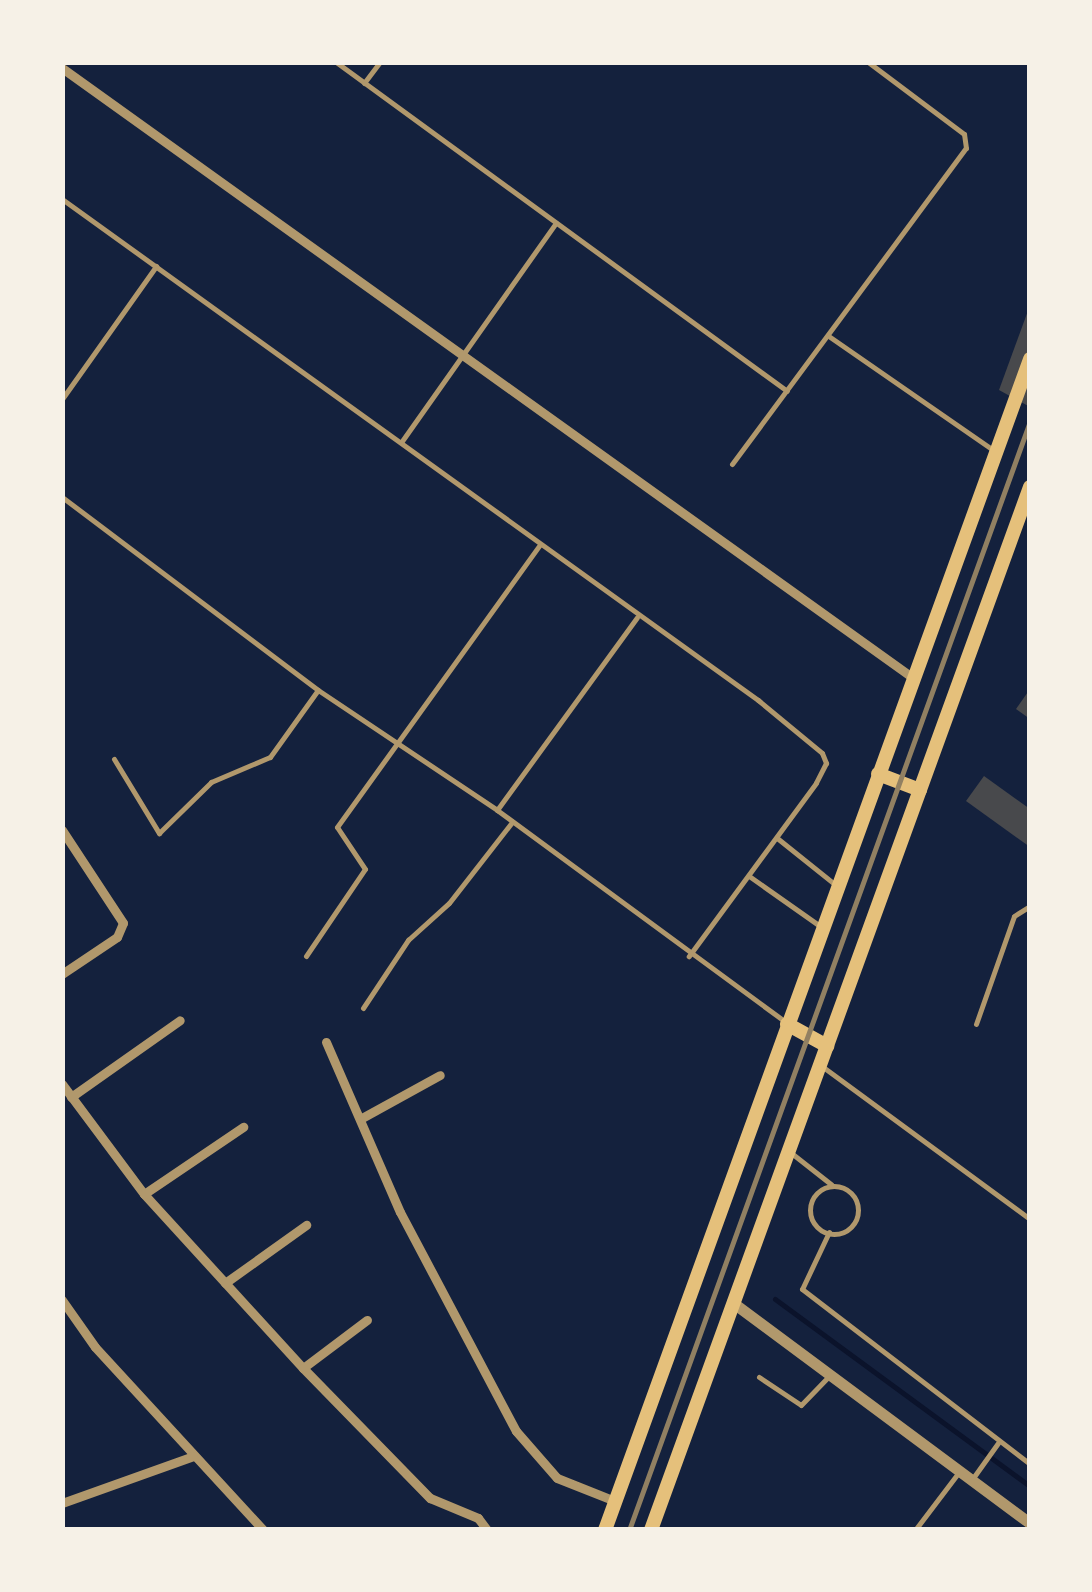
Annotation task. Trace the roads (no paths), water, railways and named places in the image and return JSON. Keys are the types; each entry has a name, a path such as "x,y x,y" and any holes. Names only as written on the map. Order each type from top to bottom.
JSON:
{"main road":[{"path":"605,1530 1030,359"},
{"path":"650,1530 1030,487"},
{"path":"878,774 920,790"},
{"path":"788,1024 827,1046"}],"street":[{"path":"62,68 912,678"},
{"path":"62,830 123,923 116,937 62,974"},
{"path":"71,1097 180,1020"},
{"path":"326,1042 400,1212 516,1431 557,1478 615,1501"},
{"path":"360,1118 440,1074"},
{"path":"62,1084 144,1194 303,1368 430,1498 478,1518 487,1530"},
{"path":"144,1194 243,1126"},
{"path":"225,1283 306,1225"},
{"path":"62,1300 95,1347 263,1530"},
{"path":"732,1302 1030,1524"},
{"path":"303,1368 367,1320"},
{"path":"62,1503 193,1456"}],"lane":[{"path":"336,62 788,391"},
{"path":"364,84 380,62"},
{"path":"732,464 830,337 968,140 868,62"},
{"path":"62,199 402,440 638,617 789,723 822,754 825,768 689,956"},
{"path":"402,440 556,223"},
{"path":"62,399 156,265"},
{"path":"830,337 996,452"},
{"path":"62,497 318,690 496,810 689,956 788,1024"},
{"path":"306,956 365,869 337,827 540,544"},
{"path":"496,810 638,617"},
{"path":"114,760 160,833 211,782 270,756 318,690"},
{"path":"362,1008 408,940 449,903 512,822"},
{"path":"777,838 838,886"},
{"path":"750,876 822,928"},
{"path":"976,1024 1014,916 1030,906"},
{"path":"820,1064 1030,1219"},
{"path":"788,1150 832,1185 855,1196 858,1216 848,1230 828,1232 813,1220 811,1200 832,1185"},
{"path":"828,1232 802,1289 1030,1464"},
{"path":"760,1377 801,1405 830,1376"},
{"path":"971,1480 998,1443"},
{"path":"915,1530 959,1472"}],"waterway":[{"path":"775,1299 1030,1486"}],"railway":[{"path":"629,1530 1030,421"}]}
